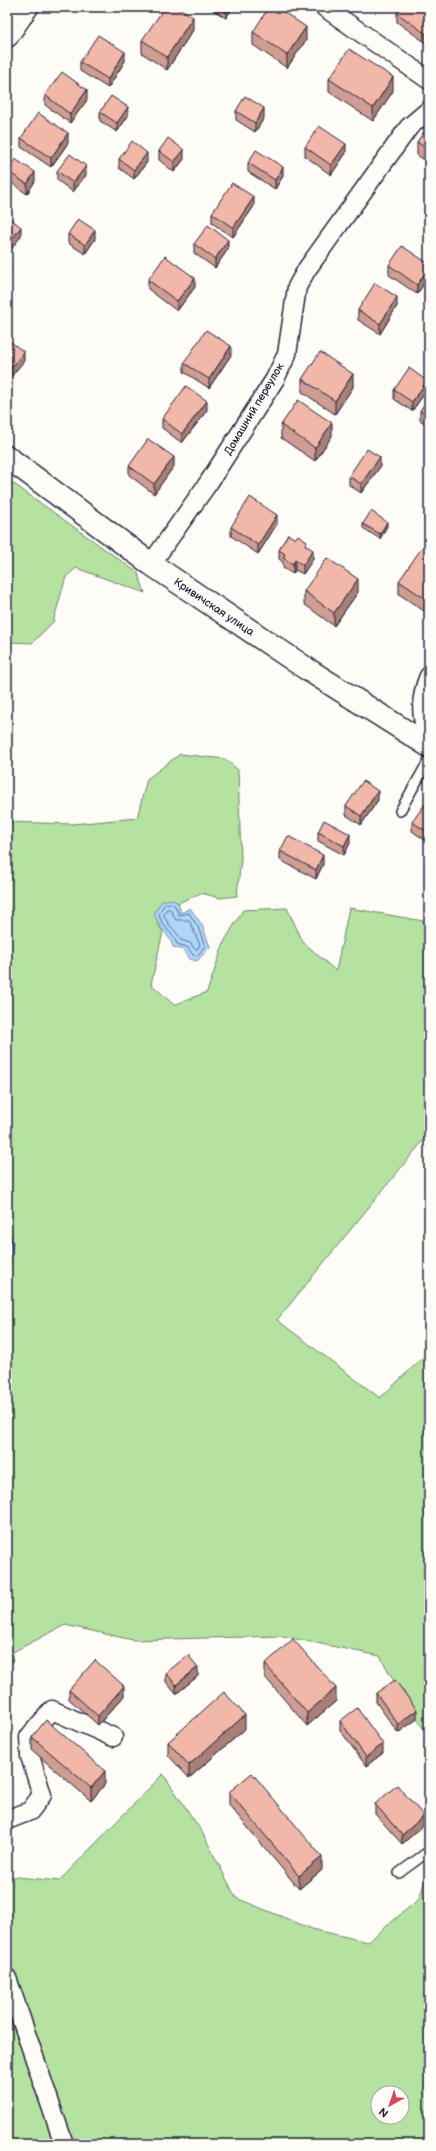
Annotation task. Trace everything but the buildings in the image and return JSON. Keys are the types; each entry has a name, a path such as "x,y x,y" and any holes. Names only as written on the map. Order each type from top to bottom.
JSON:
{"street":[{"path":"7,36 27,7"},
{"path":"324,7 429,80"},
{"name":"Домашний переулок","path":"151,564 209,482 275,379 287,354 297,288 308,269 409,127 429,110"},
{"name":"Кривичская улица","path":"7,457 151,564 307,669 429,746"},
{"path":"427,685 423,717 429,739"},
{"path":"7,1820 30,1811 42,1795 30,1756 29,1737 52,1710 113,1738"},
{"path":"7,1978 64,2144"}],"lane":[{"path":"400,811 429,760"},
{"path":"399,1873 429,1851"}],"green space":[{"path":"7,479 138,573 145,593 76,568 66,577 53,622 32,643 7,642"},
{"path":"180,754 225,759 238,770 241,859 237,896 220,898 201,893 178,903 172,899 157,923 163,932 151,984 174,1005 207,992 224,942 243,910 287,908 303,942 336,971 349,908 429,922 429,1142 426,1137 277,1320 380,1398 429,1352 429,1736 410,1710 380,1656 282,1636 133,1640 65,1625 11,1653 10,1732 7,1740 7,822 72,824 137,818 147,779"},
{"path":"163,1774 202,1832 236,1898 312,1929 368,1942 419,1899 429,1868 429,2144 7,2144 7,1876 59,1881"}],"water":[{"path":"172,899 178,903 181,913 190,908 202,925 210,947 197,961 190,959 184,950 173,947 172,943 156,919 154,913 162,901"}],"waterway":[{"path":"7,1229 11,1242 7,1280"}]}
